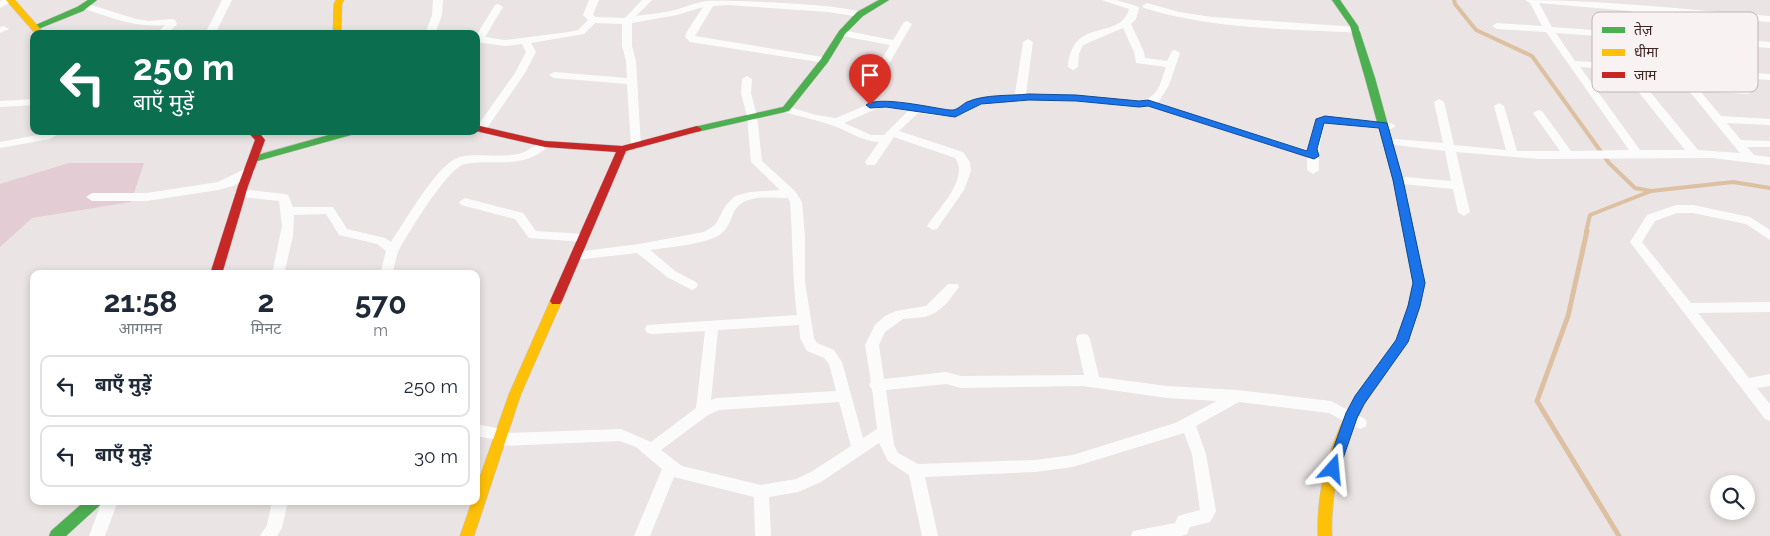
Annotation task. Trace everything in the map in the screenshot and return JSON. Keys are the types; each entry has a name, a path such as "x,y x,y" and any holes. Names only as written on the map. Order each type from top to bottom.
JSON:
{"street":[{"path":"0,4 10,0 38,30 89,3 135,22 150,24 172,22 165,30"},
{"path":"212,30 227,0"},
{"path":"337,30 338,4 340,0"},
{"path":"431,30 437,15 438,0"},
{"path":"594,0 588,15 593,20 627,21 677,12 696,5 729,1 823,4 860,14"},
{"path":"636,146 631,61 628,55 626,39 627,21 647,0"},
{"path":"786,109 825,60 842,33 860,14 885,0"},
{"path":"1106,0 1134,8 1151,3 1165,13 1183,16 1243,23 1356,30"},
{"path":"1324,536 1323,523 1333,469 1355,420 1369,405 1411,346 1428,286 1406,181 1395,142 1387,126 1356,30 1346,12 1336,0"},
{"path":"1342,0 1361,26 1387,126 1419,283 1414,306 1402,342 1360,400 1342,482"},
{"path":"1531,0 1690,12"},
{"path":"1531,0 1549,30 1592,92"},
{"path":"710,3 691,33 690,37 694,40 825,60"},
{"path":"480,37 498,7"},
{"path":"1633,7 1637,12"},
{"path":"1073,67 1074,54 1079,43 1097,34 1126,24 1131,19 1134,8"},
{"path":"480,40 505,43 525,42 581,32 593,20"},
{"path":"873,83 907,24"},
{"path":"1126,24 1140,52 1140,61 1156,61 1171,65"},
{"path":"1497,26 1592,33"},
{"path":"842,33 896,42"},
{"path":"480,127 520,73 532,52 525,42"},
{"path":"1020,98 1028,42"},
{"path":"829,120 842,120 870,105 886,104 955,114 980,101 1020,98 1076,98 1139,104 1148,103 1157,98 1175,53"},
{"path":"1572,64 1592,66"},
{"path":"554,75 632,81"},
{"path":"747,79 746,93 752,116 757,162 796,202 799,236 799,282 807,338 812,347 830,354 835,362 859,448"},
{"path":"1592,92 1636,152"},
{"path":"1644,92 1694,153"},
{"path":"1696,92 1750,158"},
{"path":"0,104 30,102"},
{"path":"1439,102 1464,212"},
{"path":"1148,103 1314,156"},
{"path":"1499,106 1512,154"},
{"path":"480,128 545,144 622,149 786,109 829,120 869,138 890,136 959,155 964,159 967,169 965,179 933,226"},
{"path":"871,162 890,136 916,109"},
{"path":"1538,113 1567,154"},
{"path":"1313,170 1314,156 1312,149 1320,121 1325,119 1387,126"},
{"path":"1719,119 1770,122"},
{"path":"0,145 50,135"},
{"path":"217,270 241,193 254,159 260,135"},
{"path":"254,159 341,135"},
{"path":"1395,142 1512,154 1694,153 1770,161"},
{"path":"1738,143 1770,144"},
{"path":"387,270 393,249 442,175 453,164 462,160 523,158 533,155 545,144"},
{"path":"480,498 515,394 622,149"},
{"path":"92,197 147,197 218,186 229,183 249,171"},
{"path":"1406,181 1459,186"},
{"path":"241,193 284,198 289,211 289,217 279,270"},
{"path":"576,256 639,248 716,232 724,224 730,207 738,200 746,196 790,194"},
{"path":"465,202 519,216 525,220 529,231 533,235 584,238"},
{"path":"1770,236 1750,221 1693,209 1676,209 1651,218 1636,242 1770,415"},
{"path":"289,211 329,210 343,232 381,241 393,249"},
{"path":"639,248 671,274 692,285"},
{"path":"953,287 928,310 897,316 879,328 873,338 876,385 887,446 893,457 916,471 1035,466 1073,460 1113,450 1188,424 1237,396"},
{"path":"1686,308 1770,307"},
{"path":"652,328 804,320"},
{"path":"703,411 712,325"},
{"path":"1083,340 1094,382"},
{"path":"876,385 946,378 961,382 1083,380 1167,392 1237,396 1331,407 1355,420"},
{"path":"1746,384 1770,380"},
{"path":"651,450 703,411 717,404 844,396"},
{"path":"1139,536 1181,529 1184,521 1204,518 1208,512 1199,454 1188,424"},
{"path":"480,431 501,437 621,435 641,443 678,472 760,492 798,485 816,477 884,432"},
{"path":"642,536 671,466"},
{"path":"916,471 930,536"},
{"path":"760,492 764,536"},
{"path":"56,536 91,505"},
{"path":"98,536 109,505"},
{"path":"268,536 274,528 279,505"},
{"path":"467,536 478,505"},
{"path":"1335,536 1334,526 1337,508"}],"shaded area":[{"path":"69,163 144,163 131,202 32,218 0,247 0,184"}],"waterway":[{"path":"1454,0 1455,4 1476,30 1532,56 1609,163 1635,188 1651,191"},
{"path":"1651,191 1733,182 1770,188"},
{"path":"1586,232 1590,215 1651,191"},
{"path":"1587,231 1568,316 1537,401 1619,536"}],"traffic: fast":[{"path":"35,27 80,9 93,0"},
{"path":"697,129 786,109 825,60 842,33 860,14 885,0"},
{"path":"1336,0 1354,26 1370,78 1398,180 1419,283 1414,306 1402,342 1386,363"},
{"path":"254,159 341,135"},
{"path":"56,536 91,505"}],"traffic: slow":[{"path":"10,0 37,30"},
{"path":"337,30 338,4 340,0"},
{"path":"480,498 515,394 556,301"},
{"path":"1325,536 1326,504 1339,448 1360,401 1386,363"},
{"path":"467,536 477,505"}],"traffic: jam":[{"path":"480,129 545,144 622,149"},
{"path":"556,301 622,149 697,129"},
{"path":"217,270 243,186 260,140 256,135"}],"route":[{"path":"870,105 886,104 955,114 980,101 1029,97 1148,103 1314,156 1312,149 1320,121 1325,119 1383,125 1398,180 1419,283 1414,306 1402,342 1350,417 1333,469"}]}
